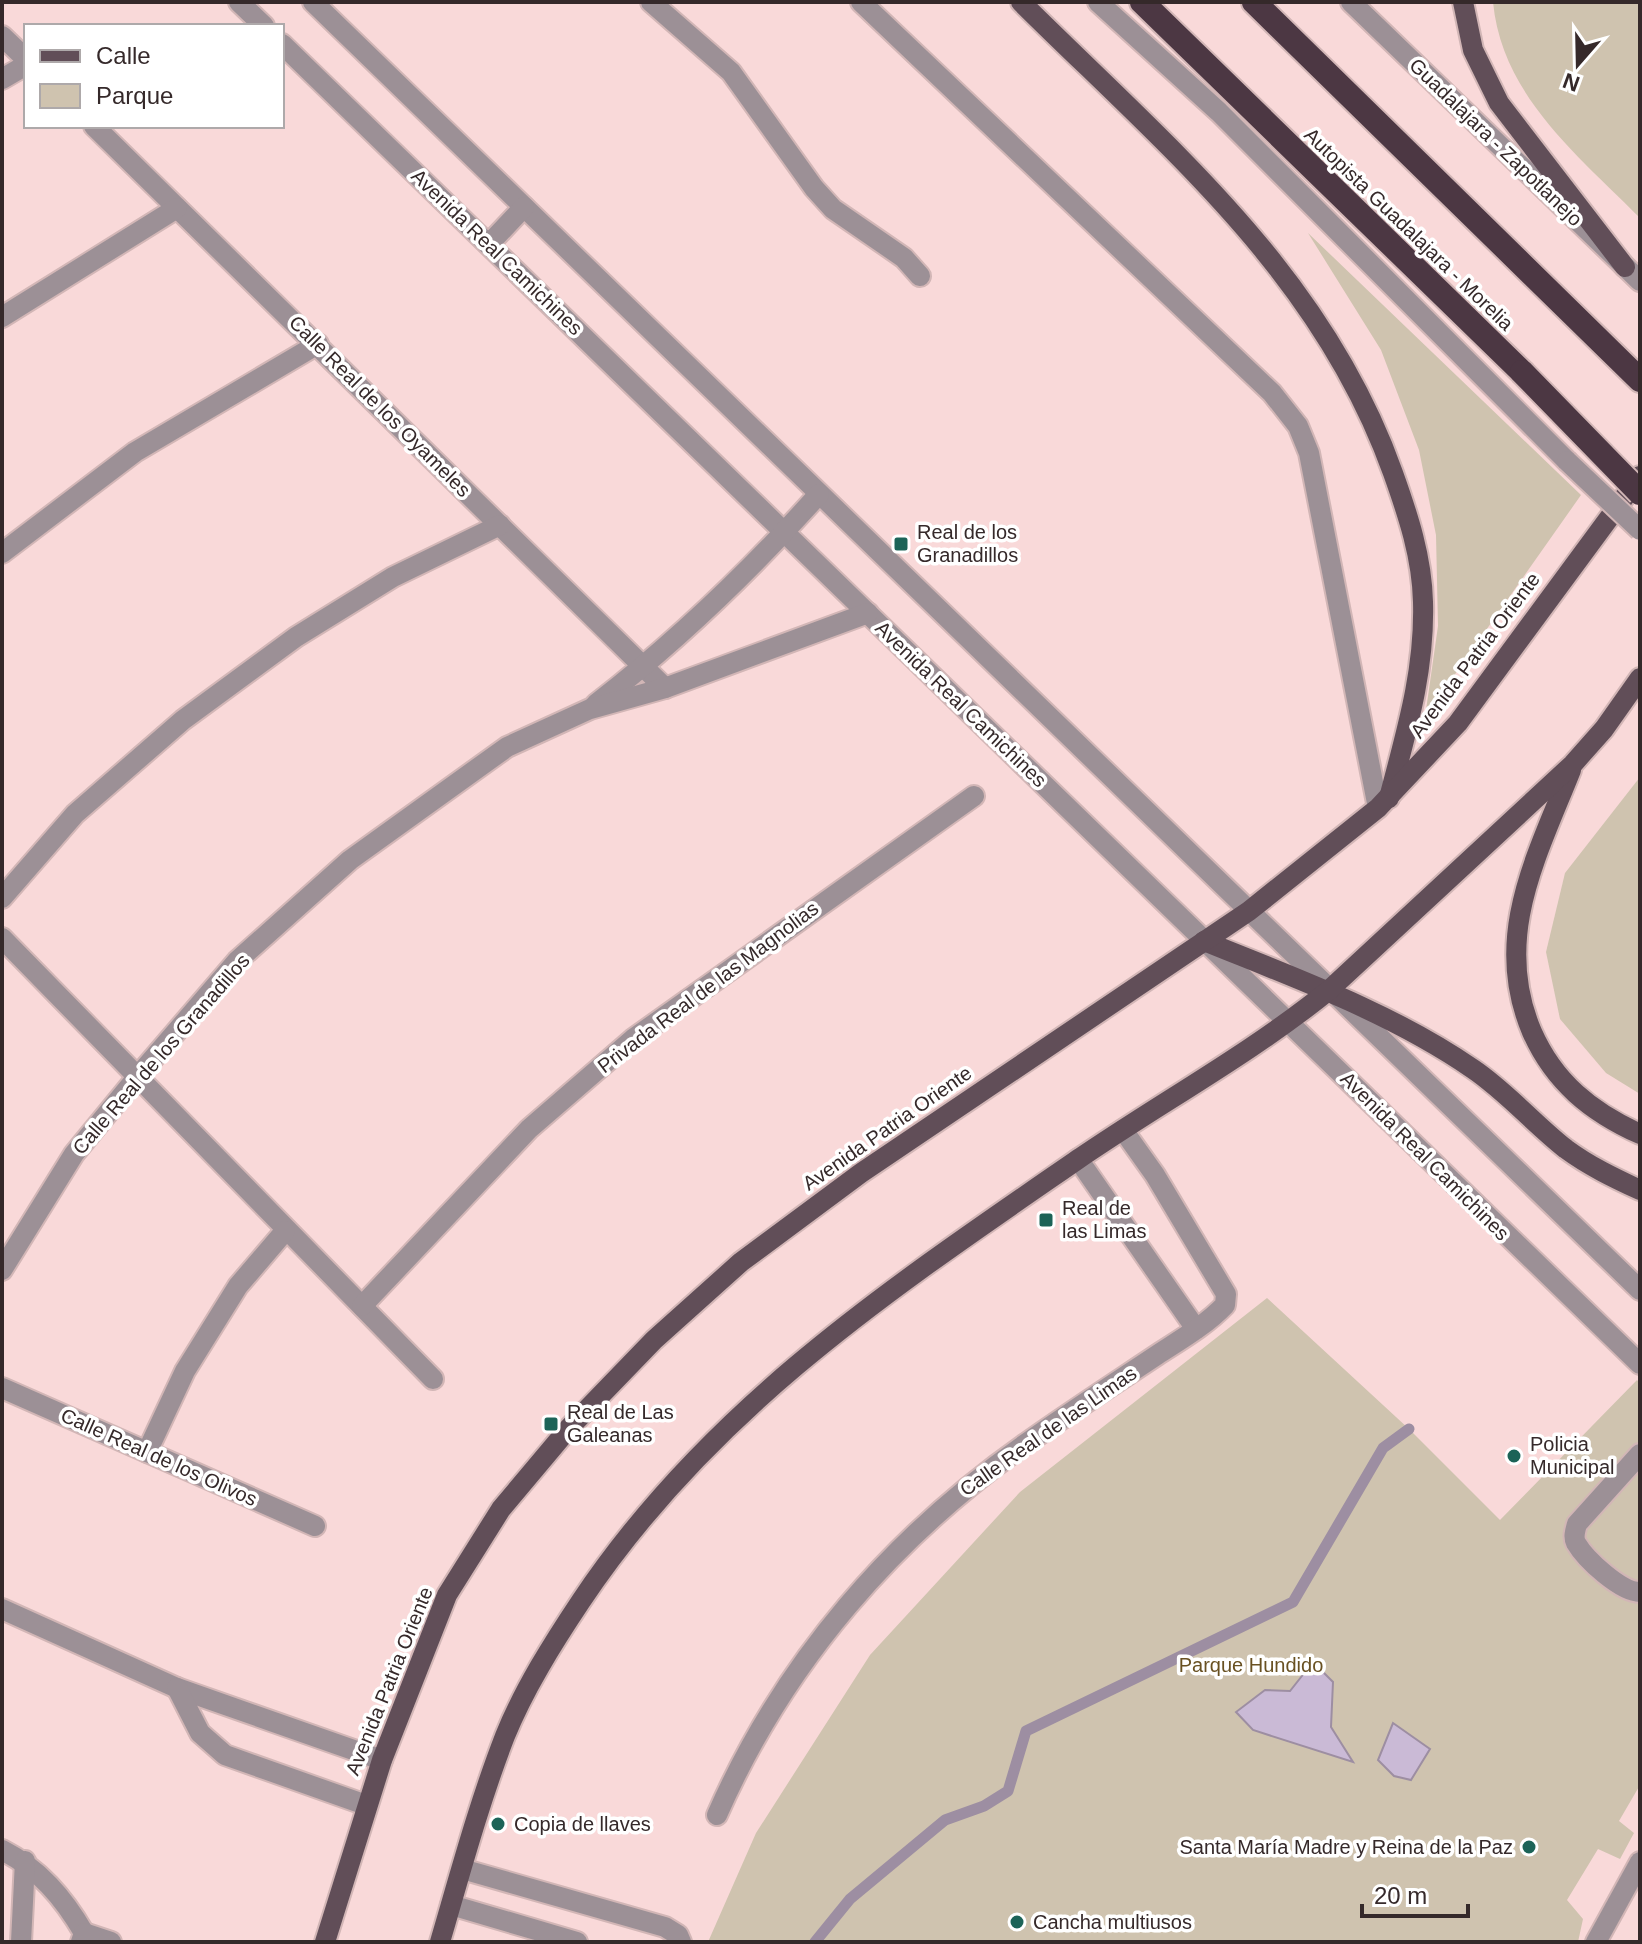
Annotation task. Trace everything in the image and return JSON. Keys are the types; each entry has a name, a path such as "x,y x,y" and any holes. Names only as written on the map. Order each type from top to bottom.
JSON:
{"highway":[{"name":"Autopista Guadalajara - Morelia","path":"1142,2 1522,372 1640,493"},
{"path":"1254,2 1640,380"}],"main road":[{"path":"1021,2 1252,232 1311,309 1360,395 1385,450 1421,566 1423,616 1419,679 1383,803"},
{"path":"1463,2 1473,50 1499,103 1625,267"},
{"name":"Avenida Patria Oriente","path":"325,1942 366,1805 447,1595 501,1509 569,1428 654,1340 741,1262 861,1173 1249,911 1383,803 1458,723 1640,476"},
{"path":"440,1942 506,1735 554,1642 607,1562 666,1490 723,1428 805,1355 1078,1159 1289,1022 1328,991 1573,764 1604,729 1640,678"},
{"path":"1573,764 1526,888 1513,953 1516,990 1551,1070 1594,1109 1640,1134"},
{"path":"1204,941 1328,991 1441,1048 1476,1070 1565,1148 1600,1171 1640,1190"}],"street":[{"path":"239,2 262,24"},
{"path":"313,2 1328,991 1640,1290"},
{"path":"651,2 731,72 814,188 833,209 904,258 920,276"},
{"path":"861,2 1272,393 1298,426 1309,453 1383,803"},
{"path":"1098,2 1219,112 1567,461 1640,530"},
{"name":"Guadalajara - Zapotlanejo","path":"1351,2 1640,281"},
{"path":"1374,2 1386,36"},
{"path":"2,36 24,60"},
{"name":"Avenida Real Camichines","path":"284,46 1640,1364"},
{"path":"2,79 24,63"},
{"name":"Calle Real de los Oyameles","path":"96,128 665,688"},
{"path":"489,244 524,207"},
{"path":"2,317 177,208"},
{"path":"2,553 135,452 318,344"},
{"name":"Calle Real de los Granadillos","path":"590,709 645,665 785,532 819,494"},
{"path":"2,898 75,814 183,720 296,637 393,577 500,525"},
{"name":"Calle Real de los Granadillos","path":"2,1270 74,1154 138,1076 237,961 350,860 507,747 590,709 665,688 868,613"},
{"name":"Privada Real de las Magnolias","path":"362,1306 529,1129 633,1039 974,796"},
{"path":"2,938 285,1231 433,1379"},
{"name":"Calle Real de las Limas","path":"717,1815 741,1761 777,1700 827,1628 880,1568 963,1488 1196,1329 1225,1305 1226,1294 1155,1175 1123,1130"},
{"path":"1078,1159 1196,1329"},
{"path":"147,1452 185,1371 230,1298 285,1231"},
{"name":"Calle Real de los Olivos","path":"2,1388 315,1526"},
{"path":"1640,1454 1577,1524 1574,1535 1577,1545 1620,1588 1640,1592"},
{"path":"2,1609 177,1688 382,1760"},
{"path":"177,1688 200,1733 225,1755 366,1805"},
{"path":"2,1850 25,1861 54,1888 83,1938 111,1942"},
{"path":"21,1942 25,1861"},
{"path":"1596,1942 1640,1862"},
{"path":"462,1869 665,1927 679,1938"},
{"path":"451,1905 577,1942"}],"green space":[{"path":"1493,2 1640,2 1640,218 1569,147 1527,95 1511,67 1499,36"},
{"path":"1308,233 1581,495 1425,717 1438,626 1436,535 1419,450 1381,350"},
{"path":"1640,777 1640,1094 1606,1073 1560,1019 1546,952 1565,873"},
{"name":"Parque Hundido","path":"1267,1298 1409,1429 1500,1520 1637,1380 1640,1383 1640,1785 1619,1821 1634,1833 1620,1859 1598,1849 1567,1900 1583,1919 1578,1942 708,1942 756,1833 870,1655 1020,1492"}],"shaded area":[{"path":"1313,1662 1333,1682 1331,1727 1353,1762 1253,1730 1236,1712 1265,1690 1290,1691"},
{"path":"1393,1723 1430,1749 1411,1780 1394,1776 1378,1760"}],"waterway":[{"path":"815,1942 850,1899 945,1820 984,1806 1008,1791 1026,1731 1293,1602 1383,1448 1409,1429"}],"place":[{"name":"Real de los Granadillos","path":"901,544"},
{"name":"Real de las Limas","path":"1046,1220"},
{"name":"Real de Las Galeanas","path":"551,1424"},
{"name":"Policia Municipal","path":"1514,1456"},
{"name":"Copia de llaves","path":"498,1824"},
{"name":"Santa María Madre y Reina de la Paz","path":"1529,1847"},
{"name":"Cancha multiusos","path":"1017,1922"}]}
